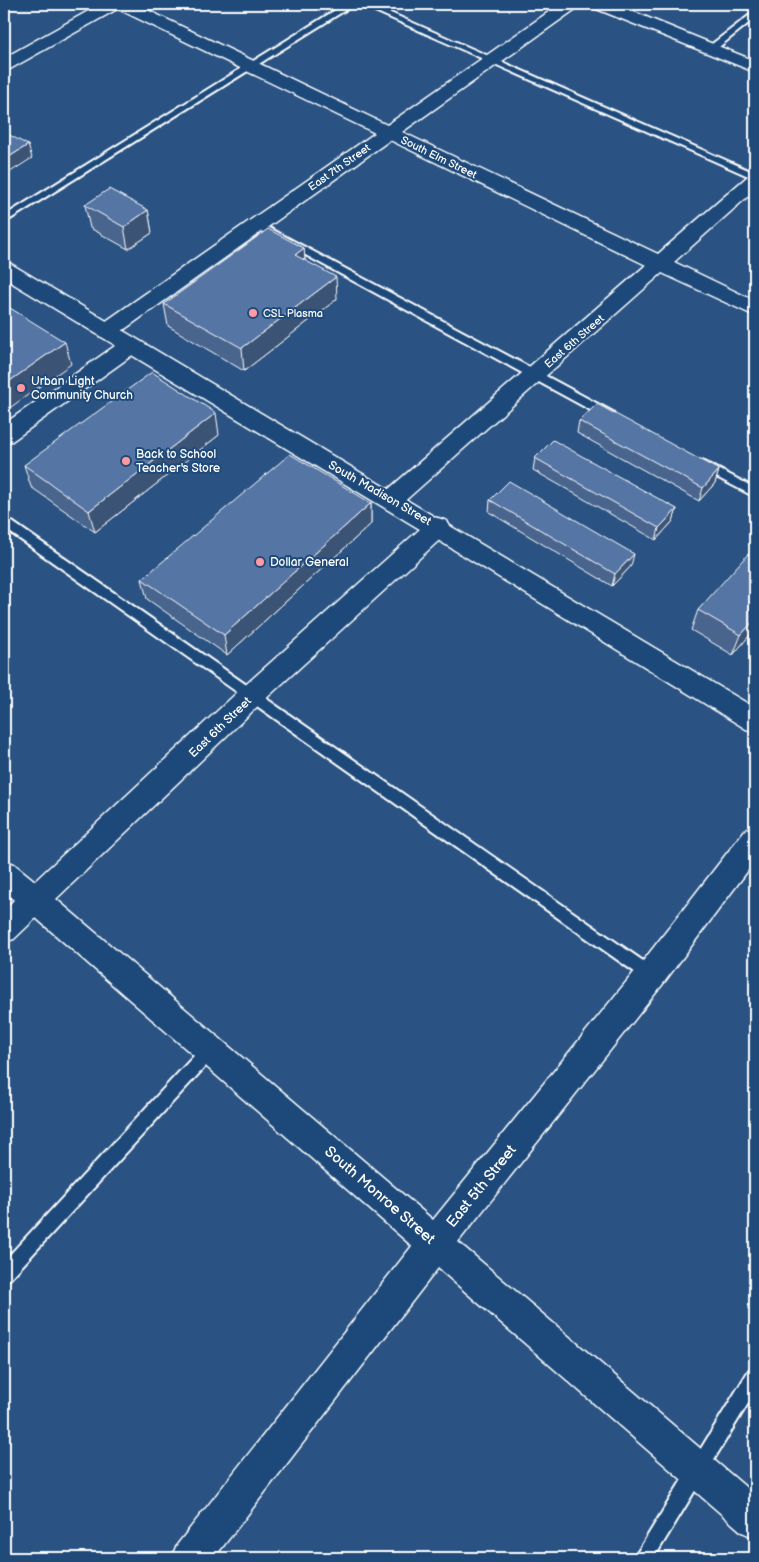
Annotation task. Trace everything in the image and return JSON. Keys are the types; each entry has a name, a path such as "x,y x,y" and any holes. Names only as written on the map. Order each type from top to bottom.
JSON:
{"street":[{"path":"4,65 114,4"},
{"name":"South Elm Street","path":"122,4 755,309"},
{"name":"East 7th Street","path":"107,331 571,4"},
{"path":"600,4 755,67"},
{"name":"East 6th Street","path":"391,500 755,180"},
{"name":"South Madison Street","path":"4,269 130,346 438,527 755,721"},
{"path":"4,435 130,346"},
{"name":"East 6th Street","path":"4,929 251,696 438,527"},
{"name":"East 5th Street","path":"190,1558 436,1242 651,975 755,839"},
{"name":"South Monroe Street","path":"4,873 436,1242 755,1519"}],"lane":[{"path":"4,220 351,4"},
{"path":"363,4 755,176"},
{"path":"712,49 755,14"},
{"path":"258,225 619,421"},
{"path":"696,461 755,493"},
{"path":"4,522 651,975"},
{"path":"4,1273 210,1050"},
{"path":"643,1558 755,1376"}],"building":[{"path":"4,132 28,145 4,160"},
{"path":"109,189 148,210 124,227 85,205"},
{"name":"CSL Plasma","path":"268,229 304,248 295,255 336,277 242,348 164,304"},
{"path":"10,308 65,342 4,385 4,312"},
{"name":"Back to School Teacher's Store","path":"152,372 216,413 89,511 24,465"},
{"path":"597,404 719,470 703,488 579,421"},
{"path":"553,440 677,509 659,528 535,458"},
{"name":"Dollar General","path":"290,454 371,503 224,635 142,579"},
{"path":"509,481 634,554 615,574 490,500"},
{"path":"748,554 755,558 755,619 741,635 698,610"}],"place":[{"name":"CSL Plasma","path":"253,313"},
{"name":"Urban Light Community Church","path":"21,388"},
{"name":"Back to School Teacher's Store","path":"126,461"},
{"name":"Dollar General","path":"260,562"}]}
